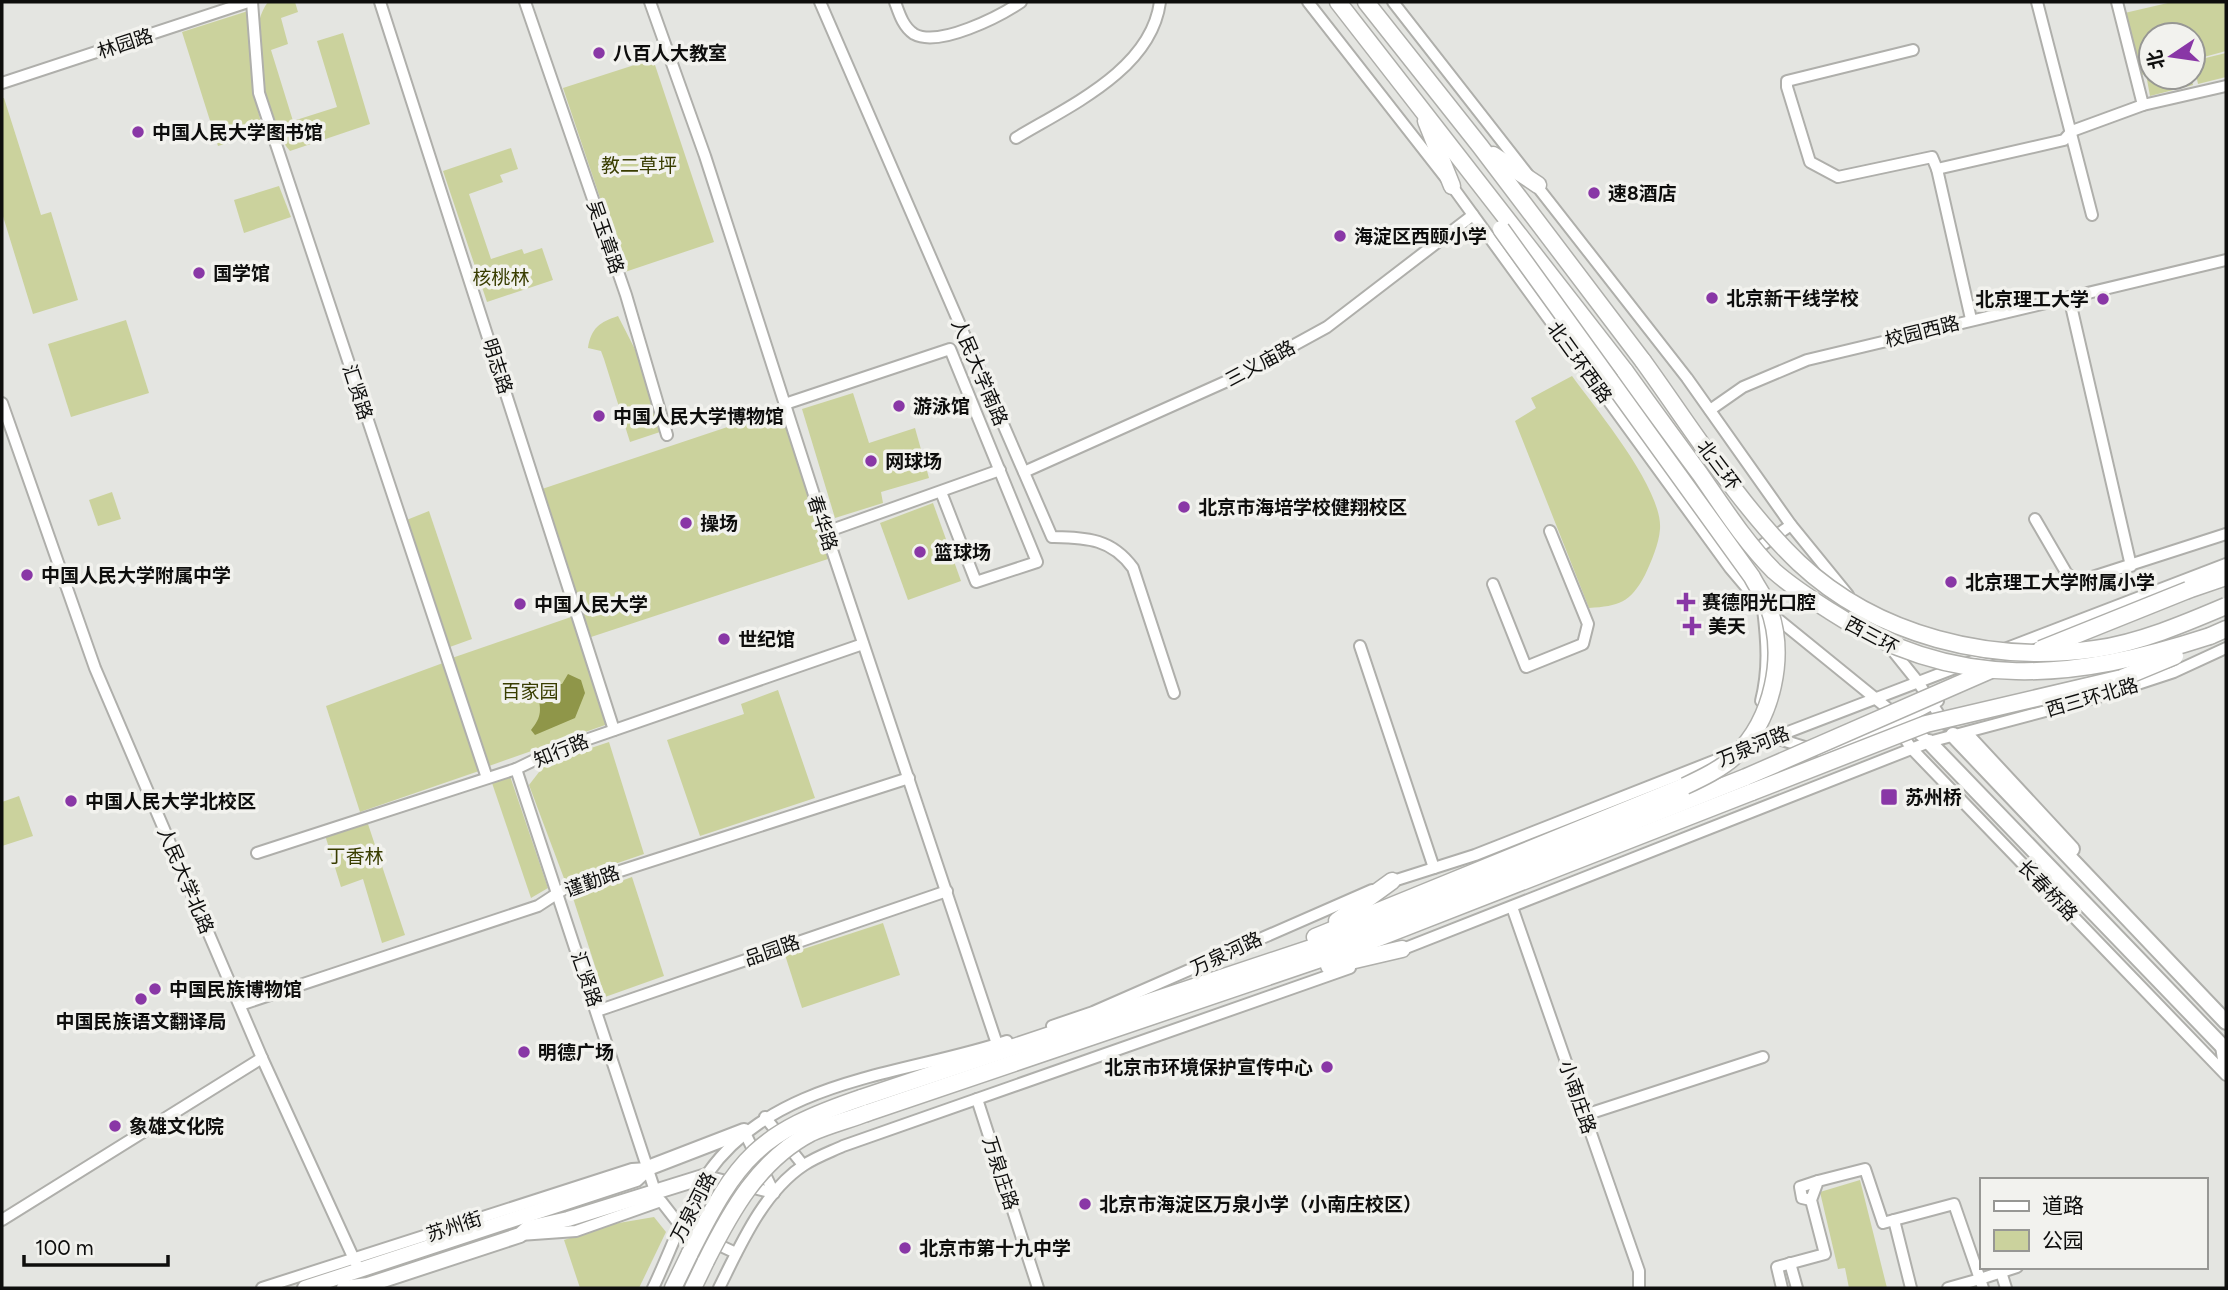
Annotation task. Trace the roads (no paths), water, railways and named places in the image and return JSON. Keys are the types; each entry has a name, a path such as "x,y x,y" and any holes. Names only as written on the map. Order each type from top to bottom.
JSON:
{"highway":[{"path":"1242,970 1318,935 1685,786 1734,757 1763,717 1772,691 1776,662 1768,606 1752,578 1501,229 1464,161 1338,2"},
{"name":"北三环","path":"1366,2 1480,146 1761,521 1799,563 1846,601 1904,629 1965,647 2038,654 2097,649 2151,634 2226,606"},
{"path":"1381,2 1398,42"},
{"path":"1419,103 1452,186"},
{"path":"1480,146 1538,185"},
{"name":"西三环","path":"1464,161 1625,372 1739,531 1775,571 1850,625 1899,650 1975,668 2040,673 2097,667 2210,636 2226,629"},
{"path":"1749,785 2086,629 2226,578"},
{"path":"1749,785 1926,724 2122,678 2169,659 2210,636"},
{"name":"万泉河路","path":"673,1288 725,1185 757,1149 800,1120 1344,937 1749,785"},
{"name":"万泉河路","path":"693,1288 745,1191 784,1151 813,1132 1350,949 1749,785"},
{"path":"1318,935 1392,881"},
{"path":"1255,983 1402,949"}],"main road":[{"name":"长春桥路","path":"1958,733 2083,872 2226,1022"},
{"name":"长春桥路","path":"1929,742 2224,1048"},
{"path":"2224,1048 2226,1066"},
{"name":"苏州街","path":"305,1288 356,1264 636,1179 648,1168 744,1131"},
{"name":"苏州街","path":"344,1288 366,1287 520,1235 528,1228 658,1196 706,1176"}],"street":[{"name":"林园路","path":"2,83 250,2"},
{"name":"汇贤路","path":"250,2 259,93 487,778"},
{"name":"明志路","path":"380,2 614,730"},
{"name":"吴玉章路","path":"525,2 626,295 667,435"},
{"name":"春华路","path":"649,2 705,156 826,532 997,1044"},
{"name":"人民大学南路","path":"820,2 1052,537 1094,538 1121,553 1133,568 1174,692"},
{"path":"895,2 908,29 917,36 934,38 959,32 1021,2"},
{"path":"1016,138 1088,94 1126,64 1146,43 1157,23 1160,2"},
{"name":"北三环西路","path":"1308,2 1452,186 1730,568 1763,607 1877,699 1899,722 1929,742"},
{"path":"1393,2 1538,185 1710,410 1791,525 1958,733"},
{"path":"2037,2 2092,215"},
{"path":"2117,2 2143,105"},
{"path":"1913,50 1787,81 1787,87 1810,162 1838,177 1932,157 1971,319"},
{"path":"1937,169 2064,140 2072,131 2143,105 2226,86"},
{"name":"三义庙路","path":"1024,472 1234,378 1327,327 1473,215"},
{"name":"校园西路","path":"1710,410 1743,387 1797,364 1971,319 2226,260"},
{"path":"2068,297 2132,566"},
{"path":"785,404 950,349 1037,562 976,582 941,492"},
{"name":"人民大学北路","path":"2,403 87,648 262,1058 356,1264"},
{"path":"826,532 1000,470"},
{"path":"2035,519 2067,574 2077,580 2132,566 2226,534"},
{"path":"1730,568 1791,525"},
{"path":"1493,584 1526,667 1583,644 1588,624 1550,531"},
{"path":"1882,637 1917,658 1941,664 1974,661 2226,564"},
{"path":"1723,758 1745,735 1759,707 1767,675 1768,649 1763,607"},
{"name":"知行路","path":"257,853 516,769 551,752 863,644"},
{"path":"1360,646 1434,868"},
{"name":"西三环北路","path":"1929,742 2098,698 2174,672 2226,648"},
{"path":"1772,737 1824,752 1899,722 1935,703 1974,661"},
{"name":"万泉河路","path":"653,1288 706,1176 744,1131 765,1117 818,1093 997,1044 1093,1012 1392,881 1434,868 1974,661"},
{"name":"长春桥路","path":"1899,722 1912,749 2226,1075"},
{"path":"719,1288 736,1253 774,1193 803,1165 843,1146 1402,949 1929,742"},
{"path":"1820,785 1825,768 1824,752"},
{"name":"汇贤路","path":"516,769 658,1196"},
{"name":"谨勤路","path":"240,1005 538,906 558,893 909,778"},
{"name":"品园路","path":"597,1011 947,891"},
{"name":"小南庄路","path":"1512,907 1639,1271 1639,1288"},
{"path":"1585,1115 1763,1057"},
{"path":"2,1220 262,1058"},
{"name":"万泉庄路","path":"977,1099 1038,1288"},
{"path":"765,1117 803,1165"},
{"path":"744,1131 774,1193"},
{"path":"1782,1288 1777,1267 1825,1254 1811,1200 1818,1181 1865,1169 1883,1223 1954,1204 1982,1284"},
{"path":"706,1176 774,1193"},
{"path":"658,1196 682,1228 736,1253"},
{"path":"1894,1220 1911,1288"},
{"path":"1790,1263 1797,1288"},
{"name":"苏州街","path":"262,1288 356,1264"},
{"path":"1948,1288 1982,1284 2011,1269"},
{"path":"2001,1272 2006,1288"}],"place":[{"name":"八百人大教室","path":"599,53"},
{"name":"中国人民大学图书馆","path":"138,132"},
{"name":"速8酒店","path":"1594,193"},
{"name":"海淀区西颐小学","path":"1340,236"},
{"name":"国学馆","path":"199,273"},
{"name":"北京新干线学校","path":"1712,298"},
{"name":"北京理工大学","path":"2103,299"},
{"name":"游泳馆","path":"899,406"},
{"name":"中国人民大学博物馆","path":"599,416"},
{"name":"网球场","path":"871,461"},
{"name":"北京市海培学校健翔校区","path":"1184,507"},
{"name":"操场","path":"686,523"},
{"name":"篮球场","path":"920,552"},
{"name":"中国人民大学附属中学","path":"27,575"},
{"name":"北京理工大学附属小学","path":"1951,582"},
{"name":"赛德阳光口腔","path":"1686,602"},
{"name":"中国人民大学","path":"520,604"},
{"name":"美天","path":"1692,626"},
{"name":"世纪馆","path":"724,639"},
{"name":"苏州桥","path":"1889,797"},
{"name":"中国人民大学北校区","path":"71,801"},
{"name":"中国民族博物馆","path":"155,989"},
{"name":"中国民族语文翻译局","path":"141,999"},
{"name":"明德广场","path":"524,1052"},
{"name":"北京市环境保护宣传中心","path":"1327,1067"},
{"name":"象雄文化院","path":"115,1126"},
{"name":"北京市海淀区万泉小学（小南庄校区）","path":"1085,1204"},
{"name":"北京市第十九中学","path":"905,1248"}],"park label":[{"name":"教二草坪","path":"639,165"},
{"name":"核桃林","path":"501,277"},
{"name":"百家园","path":"530,691"},
{"name":"丁香林","path":"355,856"}]}
